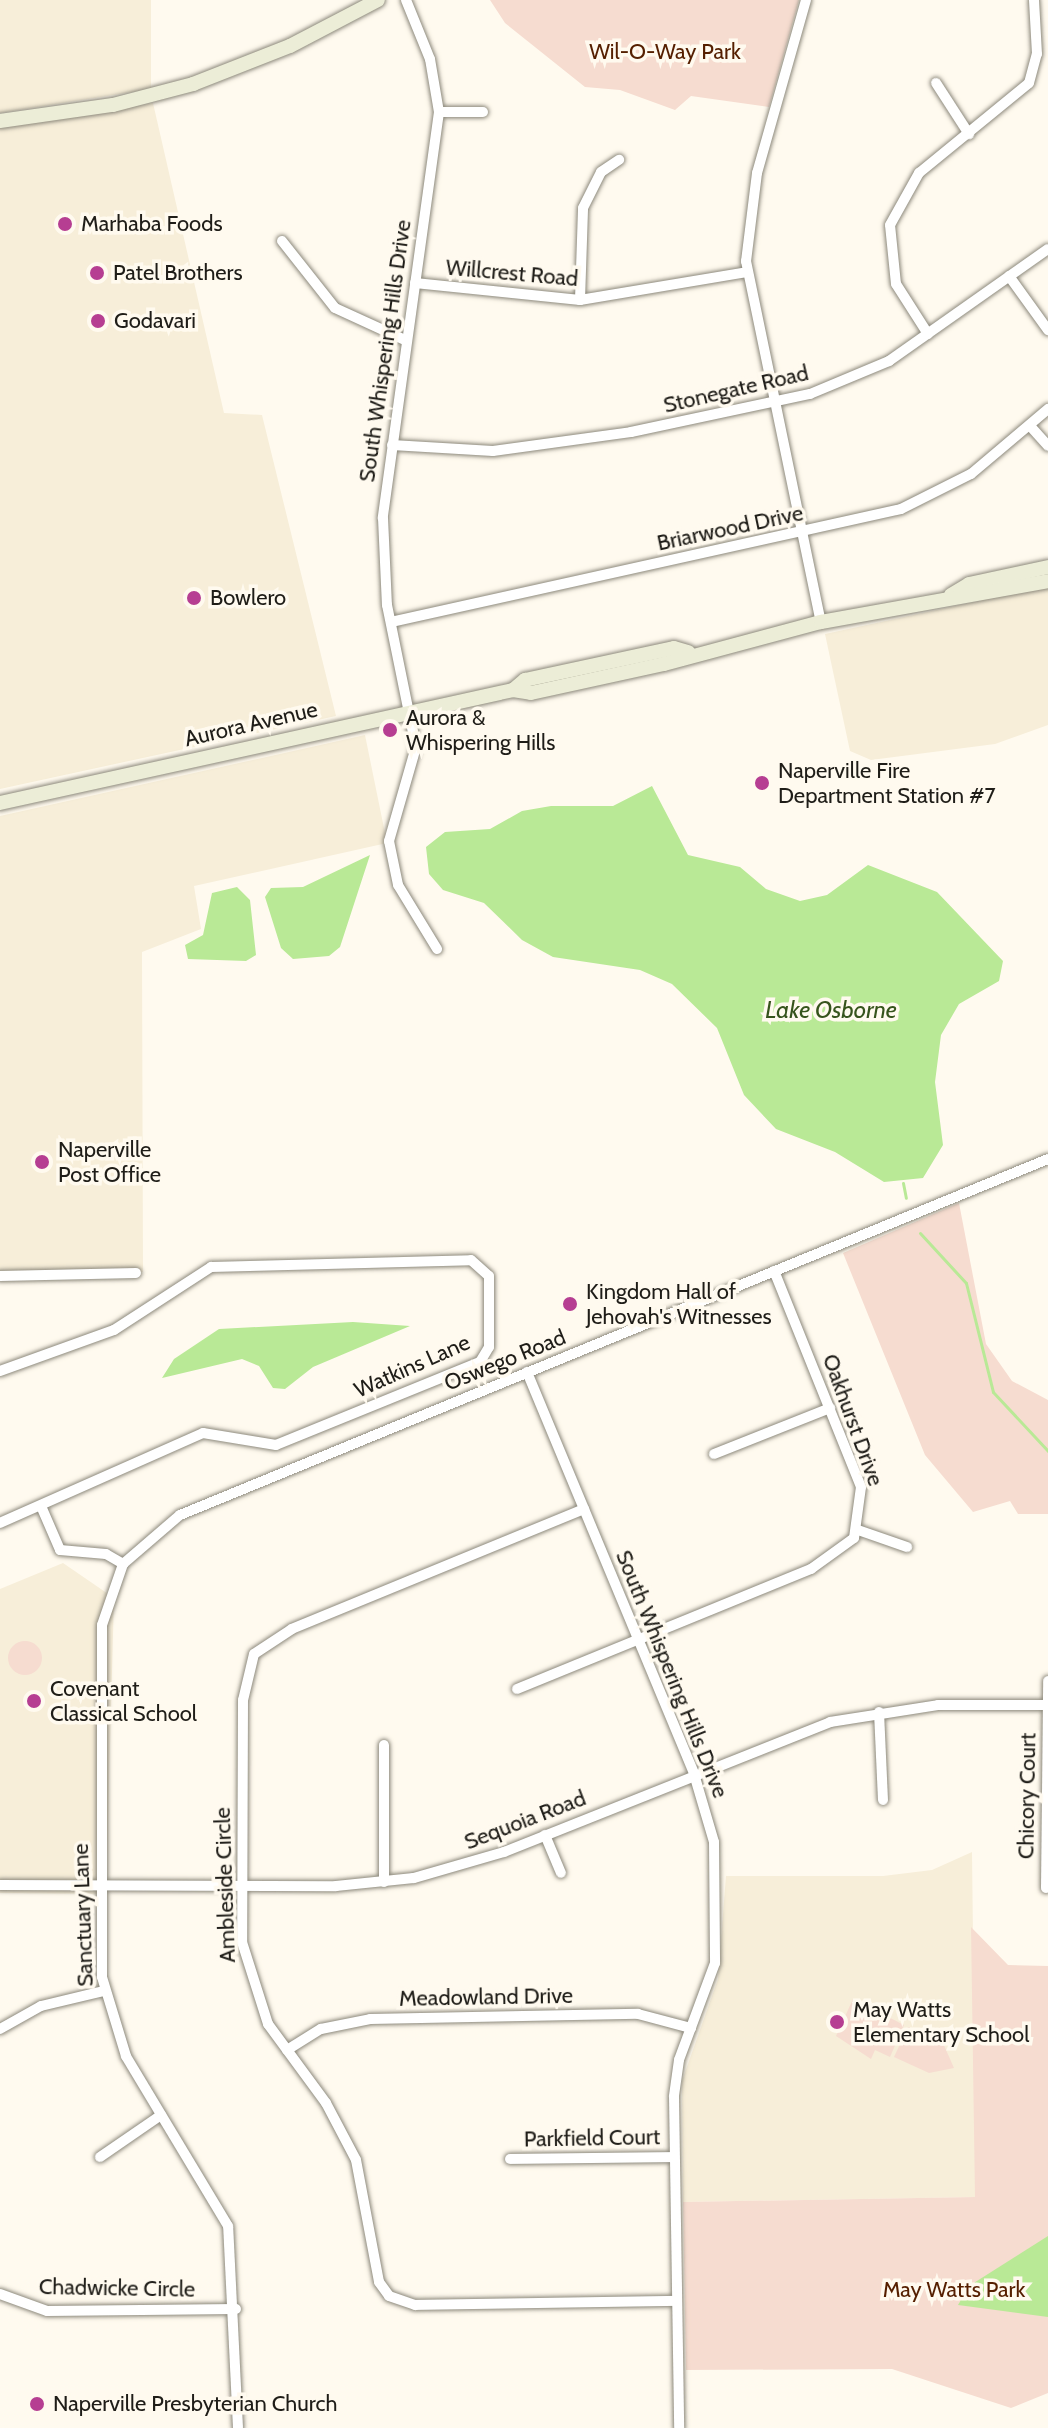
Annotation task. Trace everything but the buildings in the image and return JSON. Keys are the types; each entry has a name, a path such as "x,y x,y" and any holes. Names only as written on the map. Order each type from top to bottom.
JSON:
{"main road":[{"path":"0,121 113,105 193,84 290,46 378,0"},
{"name":"Aurora Avenue","path":"950,595 969,584 1048,567"},
{"name":"Aurora Avenue","path":"0,803 513,690 525,680 674,648 688,652 950,595 1048,581"}],"street":[{"name":"South Whispering Hills Drive","path":"406,0 430,59 439,112 382,532 391,622 410,711 415,758 392,819 390,854 404,895 437,949"},
{"path":"806,0 750,202 747,272 821,622"},
{"path":"928,334 896,284 890,225 919,173 1029,83 1037,54 1034,0"},
{"path":"936,83 969,134"},
{"path":"439,112 483,112"},
{"path":"580,300 583,208 601,172 619,160"},
{"path":"282,241 335,308 407,341"},
{"name":"Stonegate Road","path":"392,445 493,451 774,402 854,379 928,334 1048,249"},
{"name":"Willcrest Road","path":"415,283 580,300 747,272"},
{"path":"1009,276 1048,330"},
{"name":"Briarwood Drive","path":"391,622 802,533 917,503 1032,428 1048,409"},
{"path":"1032,428 1048,446"},
{"name":"Oswego Road","path":"123,1564 180,1515 1048,1159"},
{"name":"Watkins Lane","path":"0,1371 114,1330 221,1265 471,1260 489,1276 489,1347 480,1362 276,1445 203,1433 0,1523"},
{"name":"Oakhurst Drive","path":"774,1271 861,1487 858,1530"},
{"path":"0,1276 136,1273"},
{"name":"South Whispering Hills Drive","path":"527,1372 694,1774 714,1842 718,1931 712,1975 676,2076 674,2157 679,2428"},
{"path":"714,1454 830,1408"},
{"path":"41,1506 60,1550 106,1554 123,1564"},
{"name":"Ambleside Circle","path":"584,1509 278,1635 254,1654 243,1700 241,1886 252,1991 348,2141 369,2200 379,2282 397,2302 677,2301"},
{"path":"517,1689 831,1560 858,1530 907,1547"},
{"name":"Sanctuary Lane","path":"123,1564 102,1625 100,1886 104,1991 126,2056 220,2206 233,2250 238,2428"},
{"name":"Chicory Court","path":"1046,1888 1048,1681"},
{"name":"Sequoia Road","path":"0,1885 241,1886 384,1882 476,1862 790,1735 879,1712 1048,1705"},
{"path":"879,1712 883,1800"},
{"path":"384,1745 384,1882"},
{"path":"545,1835 561,1873"},
{"path":"0,2029 41,2006 104,1991"},
{"name":"Meadowland Drive","path":"287,2050 355,2020 638,2014 691,2028"},
{"path":"100,2157 161,2115"},
{"name":"Parkfield Court","path":"510,2159 674,2157"},
{"name":"Chadwicke Circle","path":"0,2294 47,2311 236,2309"}],"shaded area":[{"path":"0,0 151,0 151,89 0,113"},
{"path":"153,103 224,413 262,415 336,716 0,789 0,128"},
{"path":"1048,586 1048,725 995,744 871,760 850,751 825,634"},
{"path":"365,735 387,843 194,886 201,929 142,952 143,1272 0,1275 0,816"},
{"path":"63,1563 114,1598 106,1894 0,1893 0,1589"},
{"name":"May Watts Elementary School","path":"972,1852 976,2197 683,2202 682,2081 718,1979 726,1876 883,1876 932,1870"}],"green space":[{"name":"Wil-O-Way Park","path":"490,0 799,0 769,107 691,96 675,110 620,90 585,87 505,23"},
{"path":"959,1203 986,1344 1012,1381 1048,1400 1048,1514 1018,1514 1010,1501 973,1512 925,1455 843,1253"},
{"path":"25,1641 37,1646 42,1658 37,1670 25,1675 13,1670 8,1658 13,1646"},
{"name":"May Watts Park","path":"971,1927 1008,1965 1048,1966 1048,2393 1011,2408 892,2369 686,2370 683,2202 975,2197"},
{"path":"853,1999 904,2025 890,2057 875,2050 871,2059 836,2036"},
{"path":"908,2027 943,2043 954,2068 929,2073 894,2057"}],"water":[{"name":"Lake Osborne","path":"652,786 688,855 740,867 766,889 800,901 827,895 868,865 937,892 1003,961 999,981 959,1004 941,1035 935,1082 943,1145 923,1178 884,1182 835,1152 776,1129 744,1095 717,1028 672,984 640,970 553,957 522,940 484,903 443,890 429,874 426,847 445,832 490,829 522,811 551,806 613,806"},
{"path":"370,855 340,947 329,956 293,959 281,948 265,897 271,888 303,887"},
{"path":"237,887 250,900 256,955 246,961 188,959 185,945 203,935 212,893"},
{"path":"353,1322 410,1326 313,1367 285,1389 273,1388 259,1366 242,1359 162,1378 174,1359 219,1329"},
{"path":"1048,2236 1048,2317 958,2305 969,2286"}],"waterway":[{"path":"903,1183 906,1198"},
{"path":"920,1233 966,1283 993,1392 1048,1451"}],"place":[{"name":"Marhaba Foods","path":"65,224"},
{"name":"Patel Brothers","path":"97,273"},
{"name":"Godavari","path":"98,321"},
{"name":"Bowlero","path":"194,598"},
{"name":"Aurora & Whispering Hills","path":"390,730"},
{"name":"Naperville Fire Department Station #7","path":"762,783"},
{"name":"Naperville Post Office","path":"42,1162"},
{"name":"Kingdom Hall of Jehovah's Witnesses","path":"570,1304"},
{"name":"Covenant Classical School","path":"34,1701"},
{"name":"May Watts Elementary School","path":"837,2022"},
{"name":"Naperville Presbyterian Church","path":"37,2404"}]}
